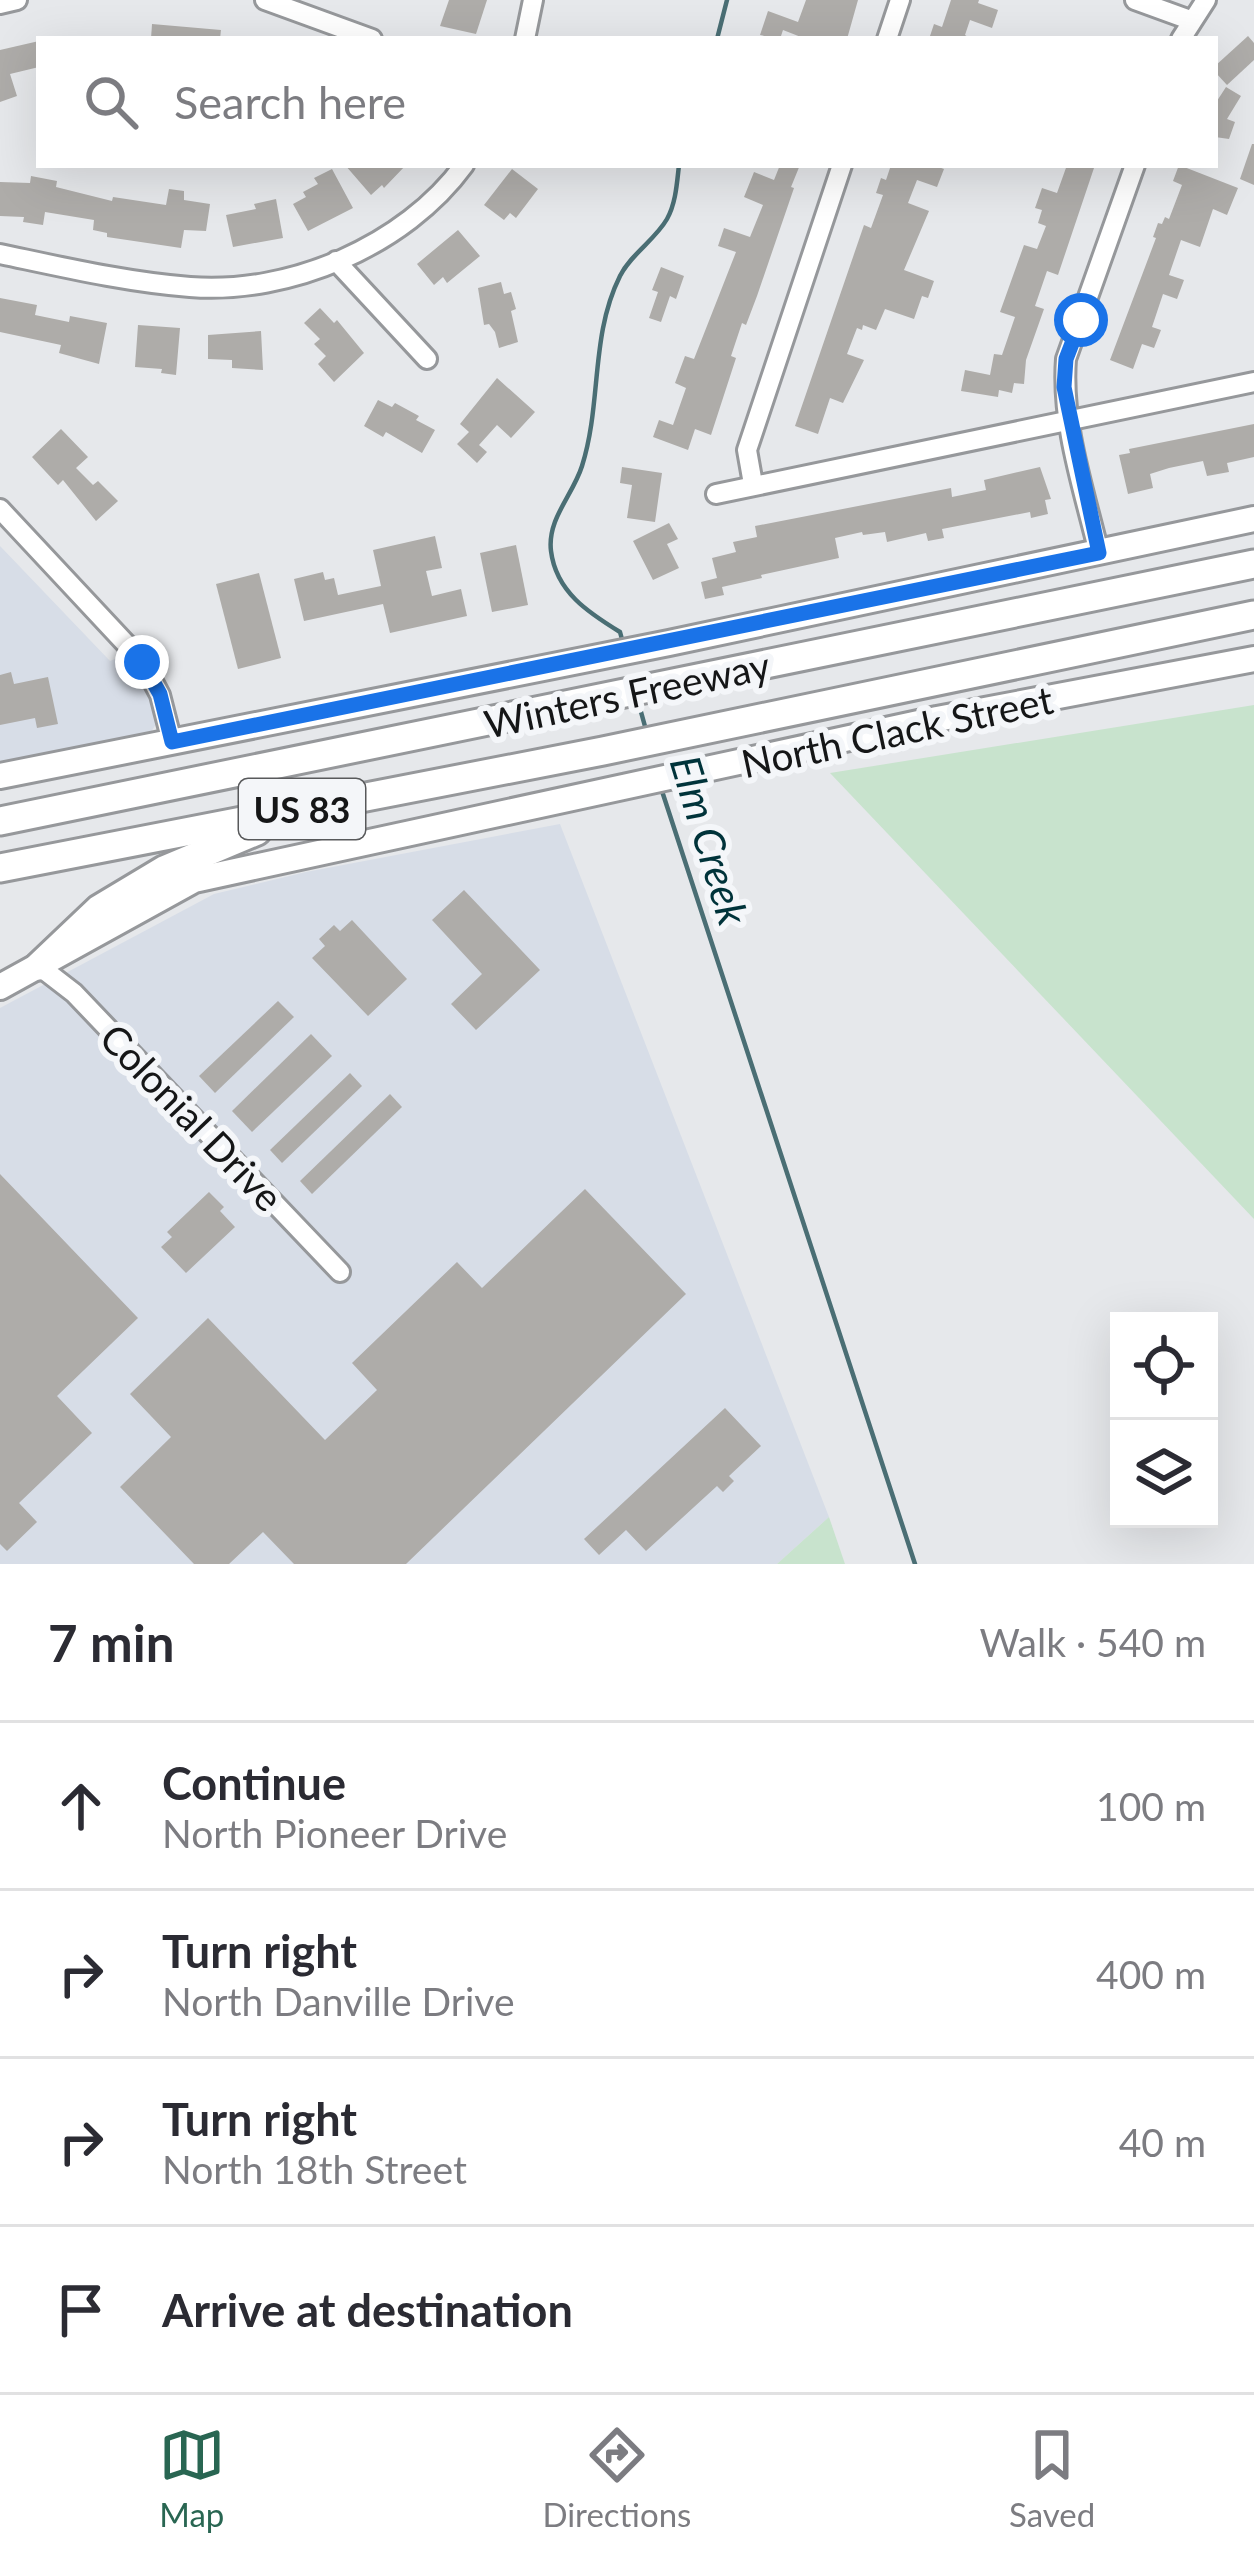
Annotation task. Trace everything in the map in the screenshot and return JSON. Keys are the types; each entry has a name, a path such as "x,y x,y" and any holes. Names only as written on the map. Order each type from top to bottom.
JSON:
{"highway":[{"name":"Winters Freeway","path":"0,821 1254,564"},
{"name":"Winters Freeway","path":"0,868 603,751 1254,615"},
{"path":"39,966 99,909 164,870 238,838 346,801"}],"main road":[{"path":"0,776 669,644 1254,519"},
{"name":"North Clack Street","path":"0,987 194,880 613,793 937,719 1254,659"}],"street":[{"path":"0,4 17,0"},
{"path":"265,0 364,36"},
{"path":"526,36 533,0"},
{"path":"887,36 900,0"},
{"path":"1135,0 1190,20"},
{"path":"1182,36 1206,0"},
{"path":"0,254 192,288 256,285 336,261 397,229 436,199 462,168"},
{"path":"753,484 747,450 841,168"},
{"path":"1099,553 1069,420 1066,359 1134,168"},
{"path":"336,261 427,359"},
{"path":"716,494 1254,382"},
{"path":"0,509 142,662 160,694 172,742"},
{"name":"Colonial Drive","path":"39,966 74,994 340,1272"}],"shaded area":[{"path":"0,546 110,661 123,656 132,666 150,700 156,724 145,737 0,766"},
{"path":"560,824 829,1517 777,1564 0,1564 0,1008 214,894"}],"green space":[{"path":"1254,705 1254,1219 830,773"},
{"path":"829,1517 845,1564 777,1564"}],"building":[{"path":"449,0 487,0 476,34 440,26"},
{"path":"806,0 858,0 848,36 798,36 783,30 781,36 760,35 768,11 798,22"},
{"path":"951,0 979,0 998,10 992,28 970,20 966,36 930,36 934,24 942,27"},
{"path":"152,24 221,30 220,36 151,36"},
{"path":"1248,36 1254,43 1254,60 1227,85 1218,75 1218,63"},
{"path":"36,42 36,68 10,74 17,96 0,102 0,50"},
{"path":"1226,87 1241,96 1227,119 1235,122 1229,139 1218,137 1218,99"},
{"path":"1254,144 1254,185 1240,179"},
{"path":"348,168 403,168 384,188 371,195"},
{"path":"779,168 799,168 757,296 731,356 736,358 711,435 695,429 688,450 653,437 659,420 673,425 686,388 675,383 685,356 694,359 736,252 718,246 724,228 750,237 763,205 744,197 754,172 774,180"},
{"path":"890,168 944,169 937,187 917,180 908,203 929,211 904,270 934,281 928,298 922,296 914,319 885,309 876,330 863,325 862,330 857,328 847,354 864,360 843,403 830,398 818,434 795,426 864,225 871,228 883,195 876,193 881,178 886,180"},
{"path":"1066,168 1094,168 1058,275 1047,271 1035,306 1044,309 1026,360 1024,384 1014,383 1012,393 999,390 998,397 961,391 965,370 990,375 994,354 1002,355 1015,317 1000,312 1024,245 1037,249 1046,226 1038,223 1042,210 1035,208 1042,188 1057,193"},
{"path":"1178,168 1187,168 1238,188 1227,215 1213,209 1200,247 1181,240 1169,275 1184,280 1177,299 1163,294 1152,327 1161,330 1154,348 1142,344 1133,369 1110,360 1158,223 1169,219 1182,185 1173,181"},
{"path":"332,169 353,208 308,231 293,204 318,184 314,178"},
{"path":"512,169 538,189 516,218 510,213 504,220 484,205"},
{"path":"31,176 112,201 113,197 166,205 169,189 184,191 184,200 210,204 206,231 184,230 181,248 107,237 93,230 94,220 45,212 43,225 23,222 24,217 0,216 0,182 30,183"},
{"path":"276,199 283,238 233,247 226,215"},
{"path":"458,230 480,256 447,283 443,277 434,285 417,264"},
{"path":"661,267 684,276 661,322 649,318"},
{"path":"501,282 504,294 511,292 516,309 511,311 518,342 499,348 495,332 484,325 478,288"},
{"path":"0,298 37,305 35,315 107,323 99,364 59,353 61,345 0,332"},
{"path":"320,308 334,323 337,320 364,353 334,382 318,364 326,356 314,344 320,339 304,323"},
{"path":"138,325 180,328 176,375 135,367"},
{"path":"261,331 263,370 232,368 232,360 208,359 208,335"},
{"path":"497,378 535,412 511,438 497,425 479,445 487,452 477,463 457,444 469,432 460,424"},
{"path":"378,400 392,407 395,403 435,430 422,453 386,432 383,437 364,426"},
{"path":"1254,424 1254,457 1227,463 1229,472 1207,476 1203,461 1169,468 1150,474 1153,488 1128,494 1119,455 1130,453 1129,449"},
{"path":"61,429 88,457 76,468 118,501 96,521 63,480 58,485 32,457"},
{"path":"622,467 662,473 655,522 627,518 632,485 620,483"},
{"path":"1040,467 1051,499 1045,500 1048,514 1031,518 1030,512 942,529 944,538 928,541 926,533 887,542 885,532 835,538 839,558 761,575 722,587 724,595 705,599 701,582 717,578 712,558 736,552 733,542 757,537 755,526 951,488 952,497 986,490 984,480"},
{"path":"669,523 678,539 667,544 679,568 653,580 633,541"},
{"path":"435,536 442,568 426,571 432,596 461,589 467,616 390,633 383,604 304,621 294,579 323,572 325,580 334,578 338,595 381,586 373,550"},
{"path":"516,545 528,605 492,612 480,553"},
{"path":"259,573 281,658 238,669 216,584"},
{"path":"11,672 14,684 48,677 58,724 37,728 35,718 0,725 0,675"},
{"path":"464,890 540,970 476,1030 451,1004 482,974 432,920"},
{"path":"352,920 407,979 368,1016 312,958 325,946 319,939 334,925 340,931"},
{"path":"278,1001 294,1017 215,1093 199,1076"},
{"path":"311,1034 332,1056 252,1132 232,1111"},
{"path":"350,1073 362,1086 282,1163 270,1150"},
{"path":"390,1094 402,1107 312,1194 300,1181"},
{"path":"0,1174 138,1318 57,1396 92,1433 19,1503 37,1522 7,1551 0,1544"},
{"path":"585,1189 686,1294 406,1564 294,1564 263,1532 229,1564 194,1564 120,1487 171,1437 130,1394 208,1318 325,1440 377,1390 352,1363 457,1262 482,1288"},
{"path":"209,1192 235,1227 186,1273 161,1247 172,1237 167,1232"},
{"path":"725,1408 761,1446 729,1476 734,1481 723,1492 717,1486 646,1551 626,1530 599,1555 584,1539"}],"waterway":[{"name":"Elm Creek","path":"718,36 727,0"},
{"name":"Elm Creek","path":"623,643 620,632 567,590 554,565 551,539 588,442 611,299 625,268 667,219 679,168"},
{"name":"Elm Creek","path":"638,701 646,730"},
{"name":"Elm Creek","path":"661,788 915,1564"}],"route":[{"path":"142,662 160,694 172,742 1099,553 1064,387 1066,359 1081,320"}]}
